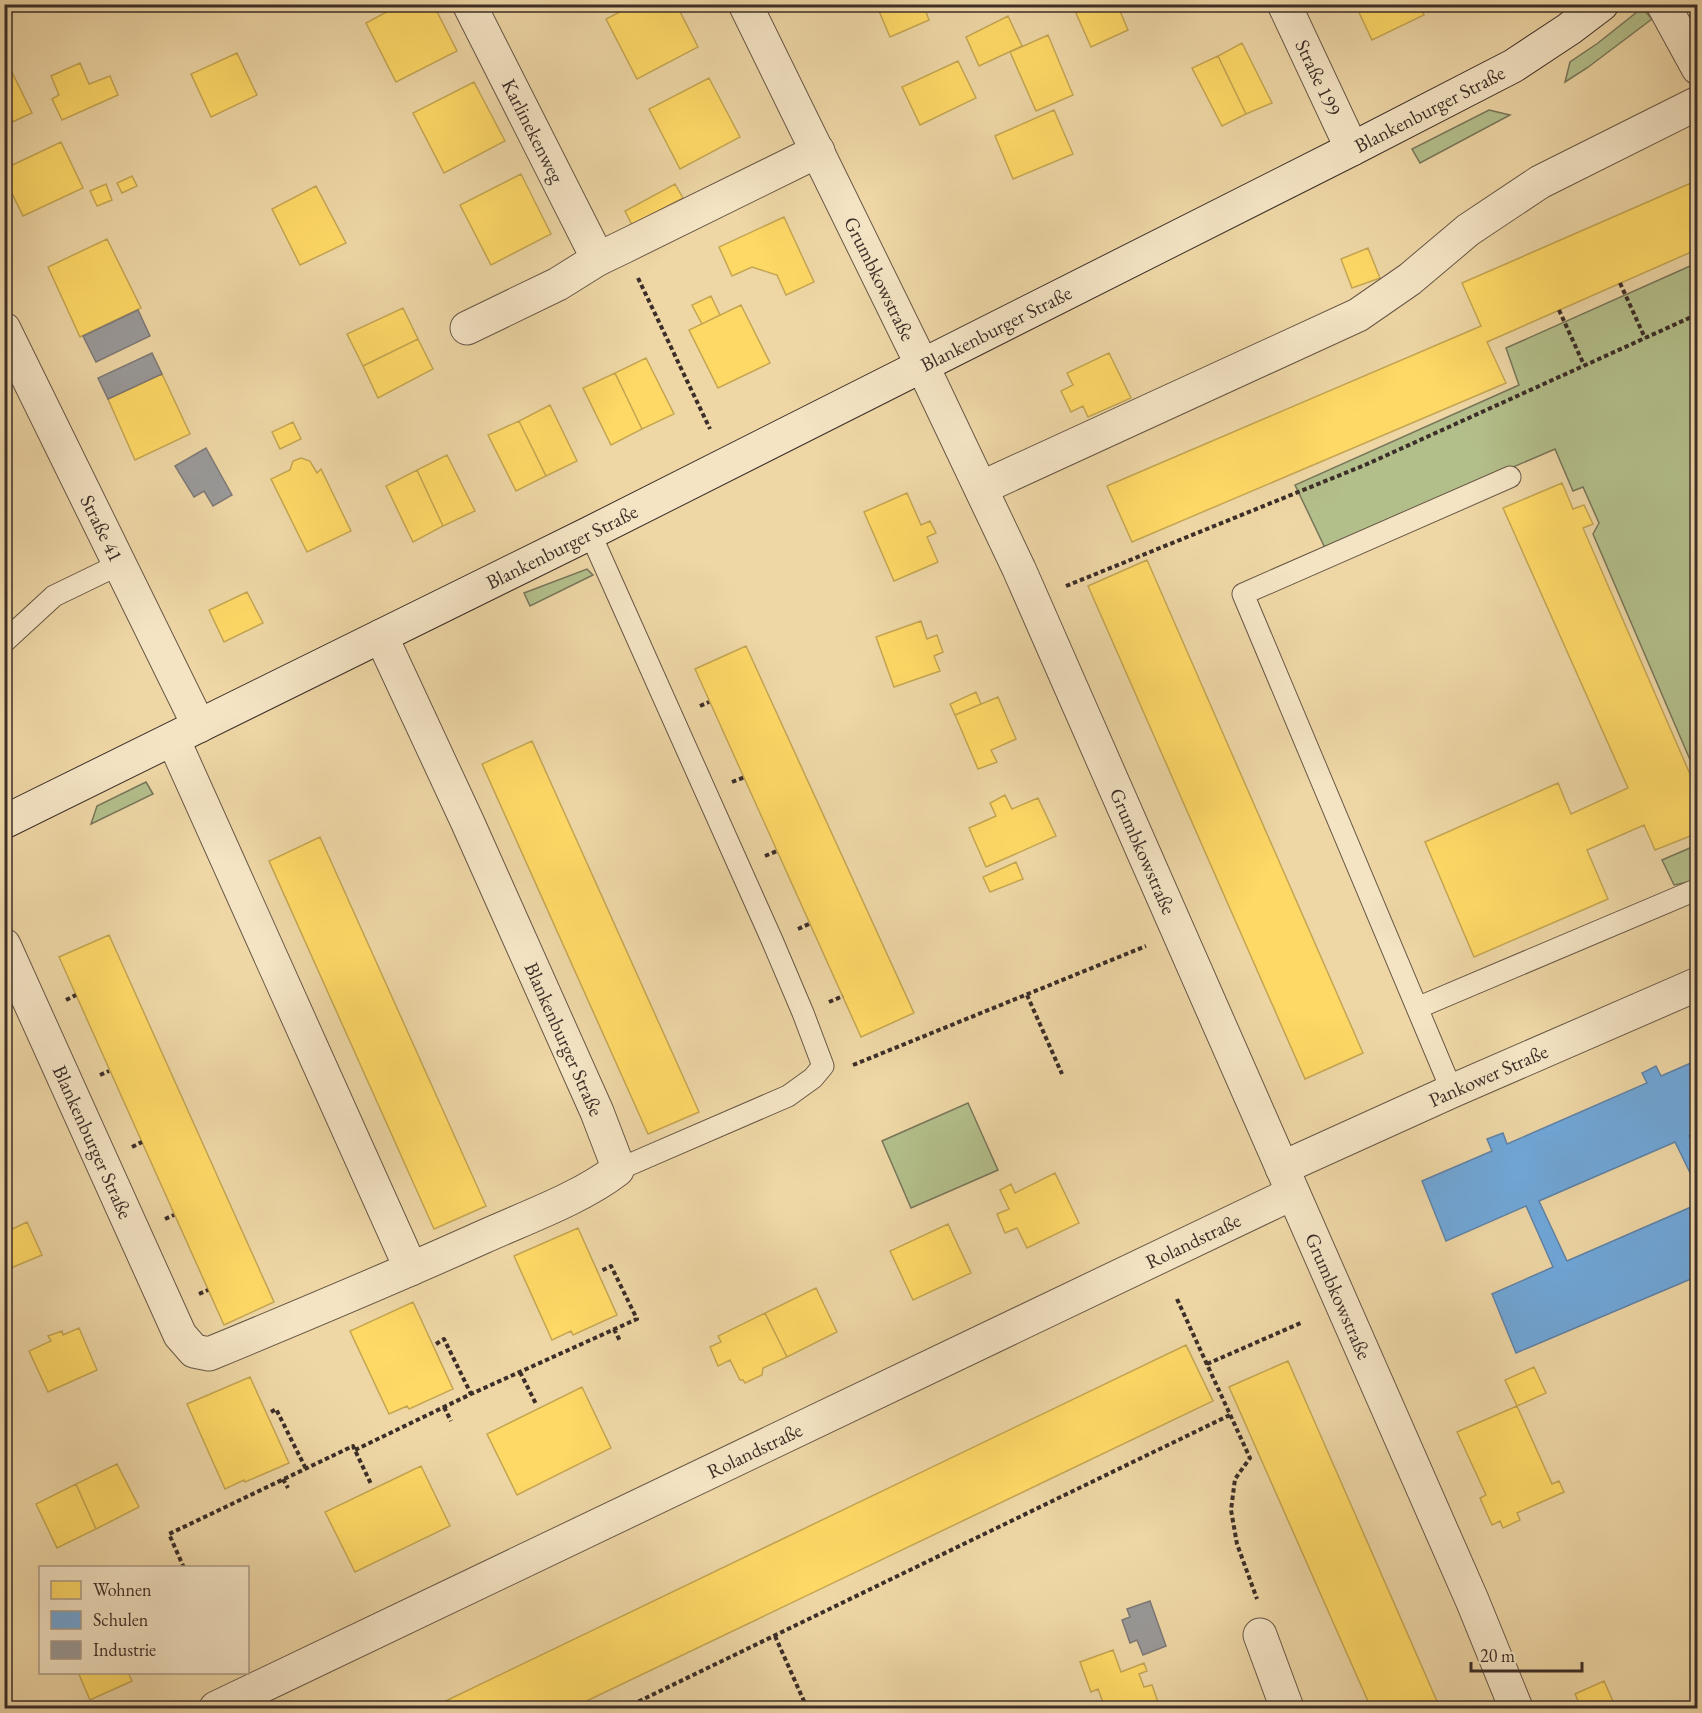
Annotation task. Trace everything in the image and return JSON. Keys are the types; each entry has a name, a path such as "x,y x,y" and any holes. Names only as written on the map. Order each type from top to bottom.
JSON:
{"street":[{"name":"Karlinekenweg","path":"469,4 610,253"},
{"name":"Grumbkowstraße","path":"745,4 922,365 1023,579 1472,1600 1516,1708"},
{"name":"Straße 199","path":"1284,4 1352,149"},
{"name":"Blankenburger Straße","path":"4,822 590,533 1352,149 1514,66 1602,4"},
{"path":"1663,4 1698,68"},
{"path":"981,488 1358,315 1410,279 1468,230 1540,182 1698,103"},
{"path":"467,328 558,284 610,253 818,151"},
{"name":"Straße 41","path":"4,330 120,564 186,732"},
{"name":"Blankenburger Straße","path":"4,945 180,1335 194,1350 209,1354 411,1269 550,1208 617,1170 597,1112 467,821 381,636"},
{"path":"186,732 411,1269"},
{"name":"Pankower Straße","path":"1288,1181 1452,1091 1698,984"},
{"name":"Rolandstraße","path":"216,1708 1288,1181"},
{"path":"1260,1635 1287,1708"}],"lane":[{"path":"1452,1091 1243,594 1510,477"},
{"path":"590,533 772,940 823,1066 813,1078 788,1096 617,1170"},
{"path":"4,642 54,596 120,564"},
{"path":"1417,1008 1698,889"}],"path":[{"path":"610,253 710,429"},
{"path":"1620,283 1645,338"},
{"path":"1559,310 1584,365"},
{"path":"1057,590 1365,465 1698,314"},
{"path":"823,1066 843,1069 1178,933"},
{"path":"1027,995 1062,1074"},
{"path":"355,1450 471,1394 637,1319 611,1266 601,1271"},
{"path":"1177,1299 1250,1458 1235,1479 1231,1510 1237,1544 1267,1626 1260,1635"},
{"path":"1206,1364 1304,1322"},
{"path":"614,1329 620,1341"},
{"path":"436,1344 444,1339 471,1394"},
{"path":"520,1372 536,1404"},
{"path":"444,1407 451,1421"},
{"path":"271,1412 276,1409 306,1469"},
{"path":"625,1708 1230,1415"},
{"path":"183,1566 169,1534 353,1446 371,1484"},
{"path":"283,1479 288,1488"},
{"path":"775,1636 807,1708"}],"green space":[{"path":"1642,8 1652,19 1565,82 1570,62"},
{"path":"1489,110 1510,115 1420,163 1412,149"},
{"path":"1697,263 1697,766 1691,762 1593,534 1599,523 1583,487 1573,491 1555,449 1325,548 1295,485 1519,385 1506,348"},
{"path":"587,569 593,575 530,606 524,593"},
{"path":"146,782 153,794 91,824 97,806"},
{"path":"1697,845 1697,880 1674,885 1662,860"},
{"path":"968,1103 998,1170 911,1208 882,1141"}],"building: Wohnen":[{"path":"401,4 433,4 457,51 396,82 366,23"},
{"path":"635,4 676,4 698,47 637,79 606,19"},
{"path":"876,4 923,4 929,20 890,37"},
{"path":"1072,4 1117,4 1128,30 1091,47"},
{"path":"1355,4 1419,4 1424,15 1372,40"},
{"path":"1008,16 1022,46 979,66 966,37"},
{"path":"1048,35 1073,95 1036,111 1010,52"},
{"path":"1242,43 1272,103 1246,114 1218,56"},
{"path":"237,53 257,95 211,117 191,74"},
{"path":"1218,56 1246,114 1222,126 1192,68"},
{"path":"4,60 32,113 8,124 11,131 4,135"},
{"path":"958,61 976,98 920,125 902,87"},
{"path":"80,63 89,84 110,76 118,95 62,120 52,99 59,95 51,76"},
{"path":"709,78 740,137 680,169 649,109"},
{"path":"474,82 505,141 444,173 413,113"},
{"path":"1054,110 1073,154 1013,179 995,136"},
{"path":"61,142 83,188 23,216 4,177 4,169"},
{"path":"521,174 551,234 491,265 460,205"},
{"path":"132,176 137,186 122,193 117,183"},
{"path":"1698,180 1698,249 1487,342 1506,383 1132,542 1107,486 1481,326 1462,283"},
{"path":"106,184 112,200 97,206 90,191"},
{"path":"675,184 683,198 632,225 625,211"},
{"path":"316,186 346,243 300,265 272,209"},
{"path":"784,217 814,282 786,295 777,275 752,267 732,276 719,247"},
{"path":"107,239 141,308 80,337 48,267"},
{"path":"1368,248 1380,278 1352,288 1341,259"},
{"path":"711,296 720,315 702,324 692,305"},
{"path":"741,305 770,363 718,388 689,330"},
{"path":"403,308 418,339 363,366 347,334"},
{"path":"418,339 433,369 378,398 363,366"},
{"path":"1109,353 1131,398 1088,417 1083,406 1071,412 1061,391 1073,385 1067,373"},
{"path":"646,358 674,414 642,429 615,373"},
{"path":"615,373 642,429 611,445 583,388"},
{"path":"162,374 190,434 135,460 108,399"},
{"path":"550,405 577,461 546,476 519,421"},
{"path":"519,421 546,476 516,491 488,435"},
{"path":"293,422 301,439 280,449 272,432"},
{"path":"447,455 475,511 443,526 417,470"},
{"path":"301,458 310,461 317,473 321,469 351,531 307,552 271,479 290,470 293,461"},
{"path":"417,470 443,526 413,542 386,486"},
{"path":"1562,483 1573,509 1584,505 1593,524 1583,528 1693,781 1698,779 1698,833 1655,850 1644,825 1587,850 1608,899 1474,957 1425,842 1558,783 1571,814 1628,788 1503,508"},
{"path":"907,493 921,525 930,521 936,533 927,537 938,562 894,581 864,512"},
{"path":"1147,560 1363,1053 1305,1079 1088,586"},
{"path":"247,592 263,623 224,642 209,610"},
{"path":"921,621 927,639 937,635 943,652 934,656 940,671 894,687 876,637"},
{"path":"746,646 914,1013 861,1037 695,669"},
{"path":"976,692 981,704 955,715 950,704"},
{"path":"998,697 1016,739 991,750 997,762 978,769 955,715"},
{"path":"532,741 699,1112 648,1134 482,764"},
{"path":"1005,795 1012,809 1038,798 1056,836 986,867 969,828 996,816 990,803"},
{"path":"320,837 486,1206 434,1229 269,861"},
{"path":"1016,862 1023,879 990,892 983,877"},
{"path":"109,935 274,1302 224,1325 59,957"},
{"path":"1055,1173 1079,1223 1027,1248 1017,1228 1005,1233 997,1214 1009,1209 1000,1190 1011,1184 1015,1193"},
{"path":"27,1222 42,1255 4,1271 4,1233"},
{"path":"948,1224 971,1273 913,1300 890,1251"},
{"path":"578,1228 617,1315 573,1335 571,1331 552,1340 514,1256"},
{"path":"816,1288 837,1332 787,1357 765,1313"},
{"path":"413,1302 453,1389 409,1409 407,1406 389,1414 350,1331"},
{"path":"765,1313 787,1357 763,1368 762,1375 745,1383 740,1380 730,1360 718,1366 710,1347 721,1342 718,1336"},
{"path":"79,1328 97,1370 48,1392 29,1351 51,1341 48,1336 62,1331 63,1335"},
{"path":"1186,1345 1213,1401 572,1708 431,1708"},
{"path":"1288,1361 1440,1708 1371,1708 1229,1387"},
{"path":"1534,1367 1546,1393 1517,1406 1505,1380"},
{"path":"250,1377 289,1463 225,1489 187,1404"},
{"path":"582,1387 611,1448 517,1495 487,1434"},
{"path":"1517,1406 1552,1484 1559,1481 1564,1492 1517,1513 1520,1520 1503,1528 1500,1521 1492,1525 1480,1498 1486,1495 1457,1432"},
{"path":"117,1464 139,1507 96,1529 76,1484"},
{"path":"421,1466 450,1526 355,1572 325,1512"},
{"path":"76,1484 96,1529 57,1548 36,1504"},
{"path":"1113,1650 1121,1672 1144,1663 1147,1671 1139,1674 1144,1687 1152,1685 1159,1705 1151,1708 1105,1708 1098,1689 1091,1692 1080,1662"},
{"path":"79,1674 129,1674 132,1681 90,1700"},
{"path":"1604,1681 1616,1708 1581,1708 1575,1694"}],"building: Schulen":[{"path":"1698,1060 1698,1133 1689,1136 1698,1155 1698,1189 1675,1142 1539,1201 1567,1261 1698,1204 1698,1276 1516,1353 1492,1294 1553,1267 1526,1206 1446,1241 1422,1181 1492,1151 1487,1139 1503,1133 1507,1144 1647,1083 1642,1073 1656,1066 1661,1076"}],"building: Industrie":[{"path":"138,310 150,336 96,362 83,336"},
{"path":"152,353 162,374 108,399 98,378"},
{"path":"206,448 232,495 213,506 204,491 194,497 175,466"},
{"path":"1150,1601 1166,1646 1143,1655 1137,1640 1130,1643 1122,1620 1130,1617 1127,1609"}]}
